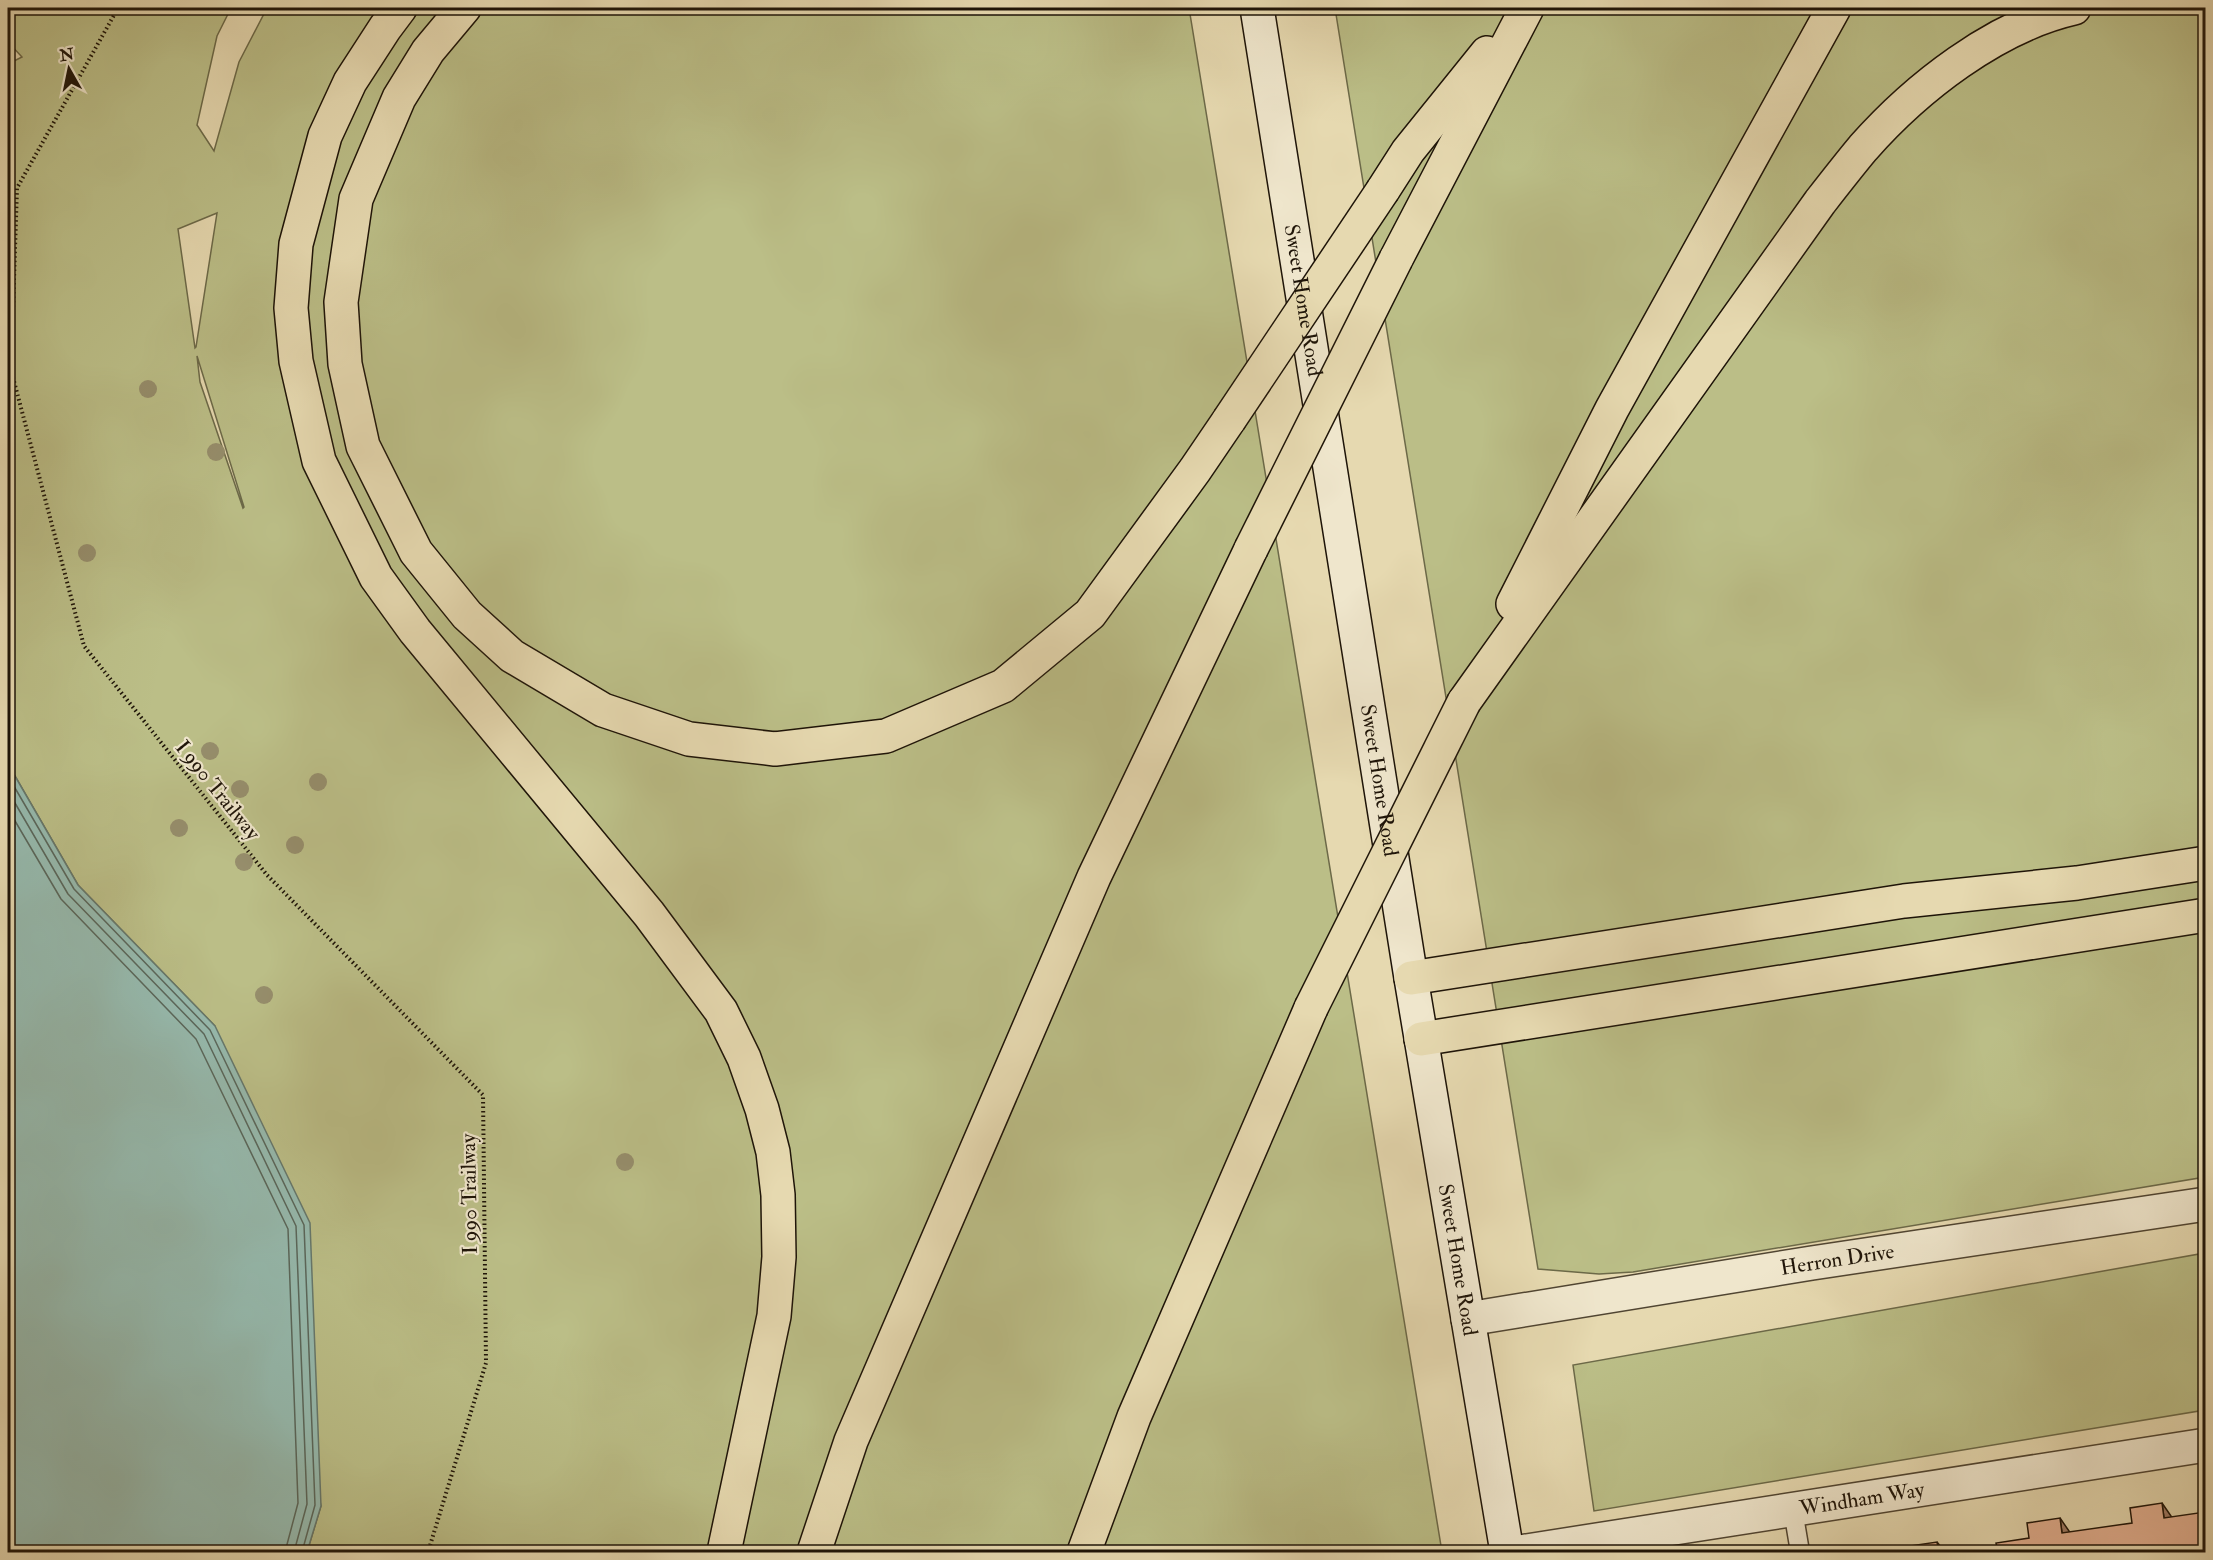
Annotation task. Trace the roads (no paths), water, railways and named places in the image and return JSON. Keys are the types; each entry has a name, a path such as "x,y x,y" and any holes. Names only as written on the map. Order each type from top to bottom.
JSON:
{"highway":[{"path":"400,8 350,82 325,136 296,244 291,308 296,361 319,460 376,576 415,631 649,914 721,1011 744,1058 762,1109 772,1152 778,1195 779,1257 774,1316 724,1552"},
{"path":"464,8 428,51 399,98 356,199 342,302 345,364 363,446 416,552 467,615 512,656 603,710 689,739 775,749 886,736 1003,686 1090,614 1195,470 1408,151 1525,8"},
{"path":"814,1552 851,1441 1094,877 1251,549 1525,8"},
{"path":"1084,1552 1134,1417 1311,1008 1612,409 1834,8"},
{"path":"1464,702 1820,202 1864,148 1910,101 1962,61 2006,34 2053,12 2074,8"},
{"path":"1411,978 1904,901 2077,883 2205,863"},
{"path":"1421,1039 2205,915"}],"main road":[{"name":"Sweet Home Road","path":"1257,8 1411,978 1507,1552"},
{"name":"Herron Drive","path":"1468,1319 1812,1263 2205,1204"},
{"name":"Windham Way","path":"1520,1552 2205,1445"}],"lane":[{"path":"1793,1510 1800,1552"}],"water":[{"path":"8,764 78,885 215,1026 310,1223 321,1506 307,1552 8,1552"}]}
